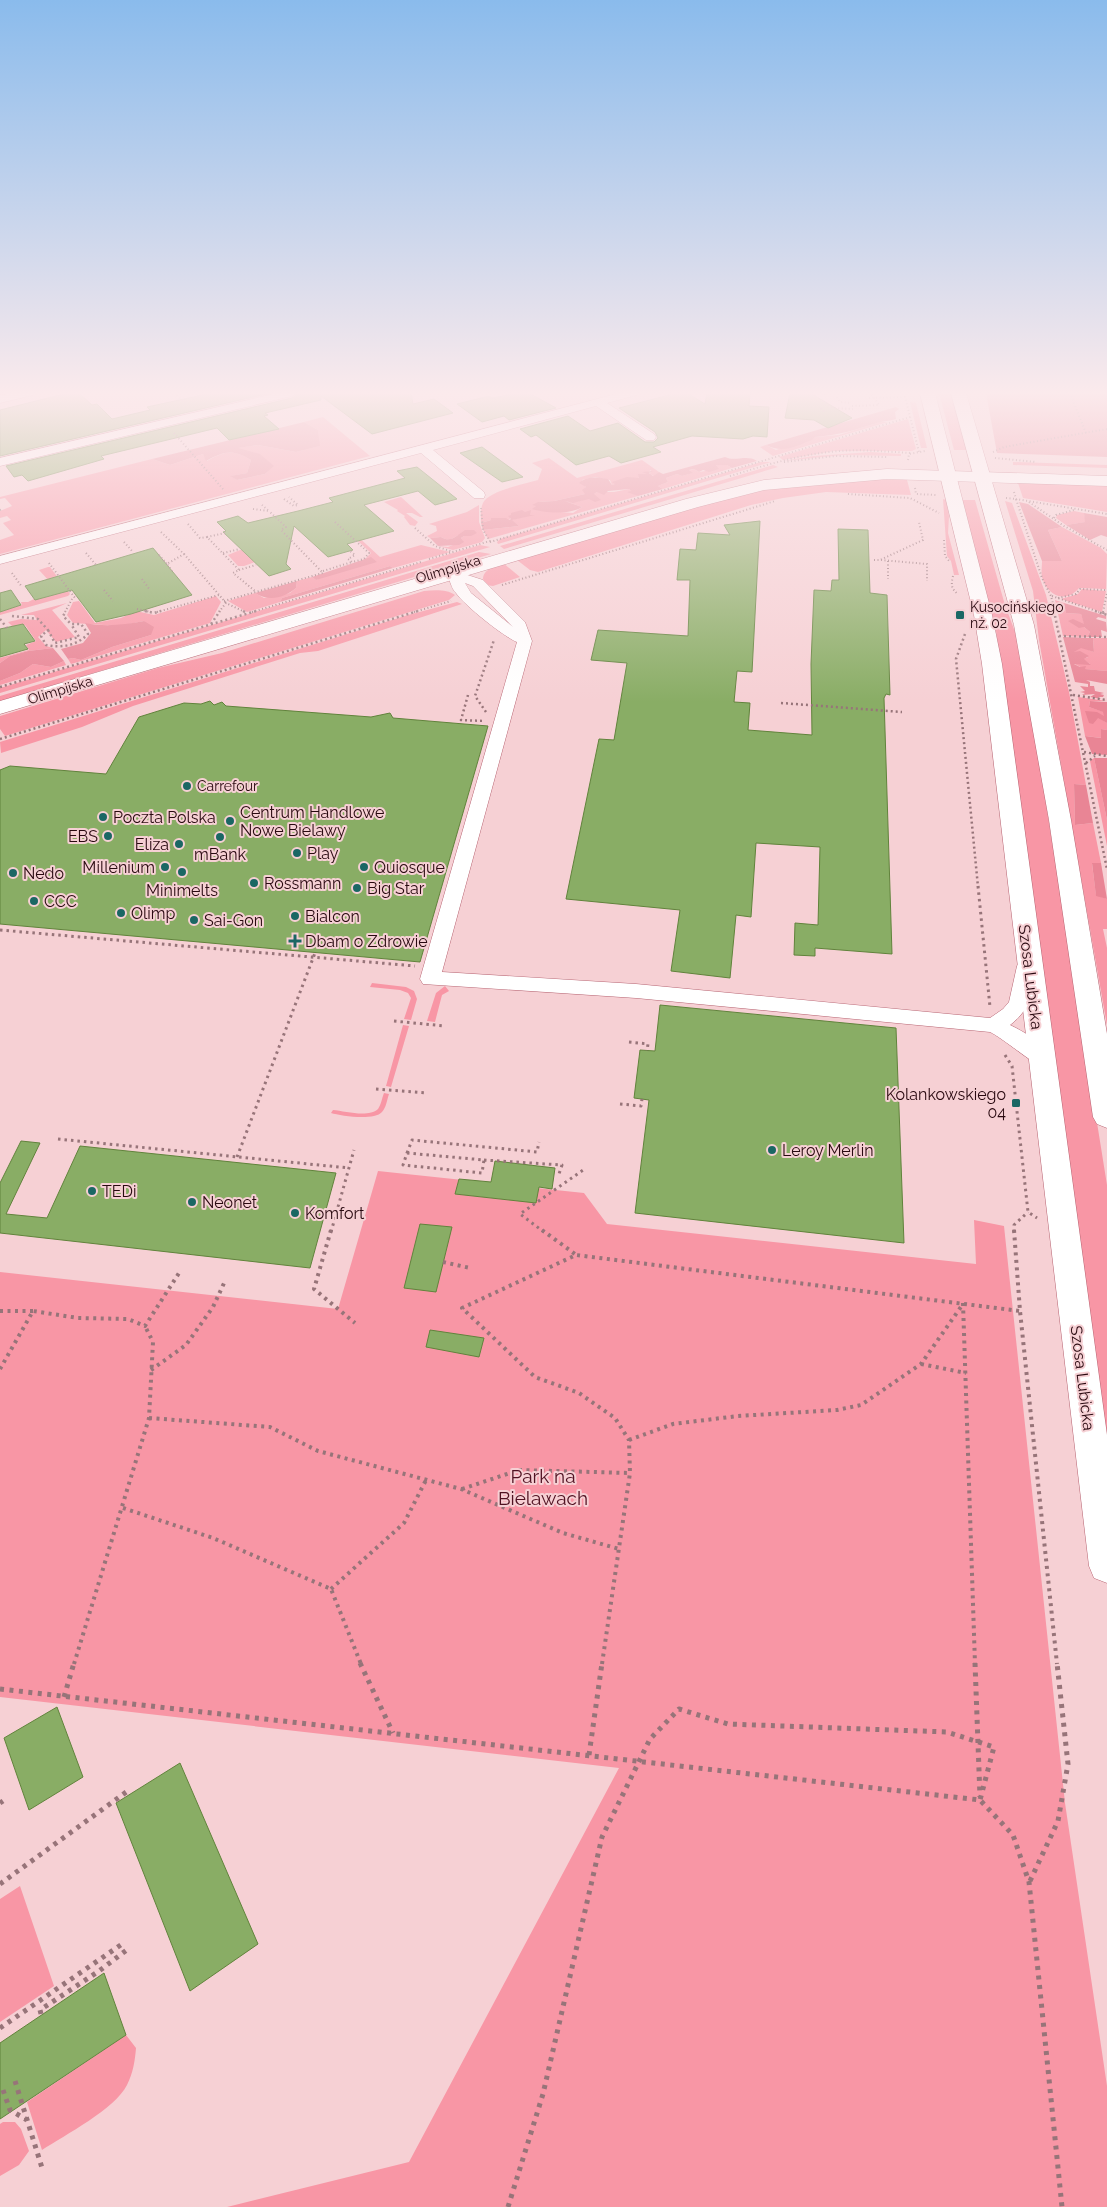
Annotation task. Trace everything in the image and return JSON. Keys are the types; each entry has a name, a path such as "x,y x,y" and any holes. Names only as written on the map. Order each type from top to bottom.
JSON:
{"main road":[{"name":"Olimpijska","path":"0,708 235,638 459,576 697,496"},
{"name":"Olimpijska","path":"235,638 430,574 459,576 492,555 722,496"},
{"name":"Szosa Lubicka","path":"953,496 978,591 987,636 1107,1566"},
{"path":"991,496 1024,626 1060,820 1107,1117"}],"street":[{"path":"0,560 242,496"},
{"path":"475,496 480,501"},
{"path":"478,583 479,573 492,555"},
{"path":"459,576 478,583 520,625 525,641 430,979 454,979 636,992 992,1020 1006,1019 1015,1012 1020,1001 1029,958"},
{"path":"459,576 510,632 525,641"},
{"path":"992,1020 1025,1042 1042,1059"}],"path":[{"path":"0,739 459,576 488,540 639,496"},
{"path":"882,496 916,500 941,514 940,505"},
{"path":"916,496 916,500"},
{"path":"1015,496 1042,578 1051,596 1073,695 1107,869"},
{"path":"284,498 294,506 298,505 289,497"},
{"path":"498,586 783,499"},
{"path":"1016,499 1107,514"},
{"path":"480,501 482,527 492,555"},
{"path":"1028,501 1064,526 1107,550"},
{"path":"262,504 286,527"},
{"path":"246,508 270,511"},
{"path":"1054,518 1056,515 1076,509"},
{"path":"211,624 225,602 364,559 369,553 335,522"},
{"path":"880,560 923,540 919,522"},
{"path":"188,524 200,538 225,533"},
{"path":"292,526 281,530 322,572"},
{"path":"415,528 435,546 459,576"},
{"path":"161,532 184,554 225,602 247,614"},
{"path":"207,538 239,570"},
{"path":"944,539 945,556 950,563 953,576 951,583 953,590 959,595"},
{"path":"124,542 133,552"},
{"path":"223,554 240,548"},
{"path":"350,551 355,555 348,559 352,562"},
{"path":"86,553 96,564"},
{"path":"167,564 184,554"},
{"path":"159,555 161,555 172,571"},
{"path":"874,560 927,564 927,581"},
{"path":"888,561 888,579"},
{"path":"49,563 76,598"},
{"path":"256,565 233,573 256,592"},
{"path":"12,573 22,587"},
{"path":"0,687 247,614 459,576"},
{"path":"142,579 150,590"},
{"path":"1058,598 1076,594 1080,589 1107,591 1103,614"},
{"path":"104,590 113,601"},
{"path":"137,609 154,613 219,595"},
{"path":"1051,596 1107,615"},
{"path":"12,616 38,619 48,630 54,643 79,637 71,624 63,616 72,599"},
{"path":"0,619 7,628"},
{"path":"48,630 41,636 46,645 59,648 81,642 88,634 81,624 71,624"},
{"path":"964,628 966,636 956,659 992,1020"},
{"path":"488,715 474,696 496,634"},
{"path":"1060,636 1107,637"},
{"path":"468,695 462,720 493,722"},
{"path":"1073,695 1107,700"},
{"path":"781,703 902,712"},
{"path":"1084,752 1096,756 1107,756"},
{"path":"1086,763 1096,756"},
{"path":"0,930 315,955 423,966"},
{"path":"237,1157 315,955"},
{"path":"394,1021 445,1026"},
{"path":"629,1042 648,1044 647,1051"},
{"path":"1003,1052 1012,1066 1028,1212"},
{"path":"376,1089 427,1093"},
{"path":"620,1104 641,1106 642,1099"},
{"path":"58,1139 349,1168"},
{"path":"484,1160 482,1174 403,1165 412,1140 537,1152 539,1142"},
{"path":"354,1150 314,1289 355,1323"},
{"path":"407,1153 562,1165 558,1177"},
{"path":"586,1168 520,1214 576,1255 1020,1311"},
{"path":"1028,1212 1036,1216 1037,1221"},
{"path":"1028,1212 1014,1225 1020,1311 1068,1764 1058,1822 1029,1882"},
{"path":"576,1255 462,1308 535,1377 579,1393 615,1418 629,1440 630,1473 589,1755"},
{"path":"443,1262 470,1268"},
{"path":"145,1326 179,1273"},
{"path":"151,1370 186,1345 213,1307 224,1281"},
{"path":"629,1440 672,1424 738,1416 838,1410 861,1405 921,1364 963,1303"},
{"path":"963,1303 980,1800"},
{"path":"0,1310 52,1312 67,1317 130,1318 137,1320 145,1326 153,1342 148,1418 123,1508 64,1697"},
{"path":"0,1369 33,1311"},
{"path":"921,1364 966,1373"},
{"path":"148,1418 270,1427 318,1451 461,1489 563,1533 619,1549"},
{"path":"461,1489 519,1470 630,1473"},
{"path":"332,1589 404,1523 426,1480"},
{"path":"123,1508 213,1538 332,1589 359,1661 393,1734"},
{"path":"0,1689 980,1800 1013,1835 1029,1882 1062,2207"},
{"path":"508,2207 543,2094 602,1837 650,1739 679,1709 728,1724 947,1732 994,1747 980,1800"},
{"path":"0,1884 129,1790"},
{"path":"0,2028 125,1942"},
{"path":"41,2014 40,2010 128,1950"},
{"path":"15,2081 43,2171"},
{"path":"3,2090 10,2110 27,2120"}],"green space":[{"path":"219,496 0,554 0,540 14,535 3,523 11,520 7,516 0,518 0,511 12,506 5,498 0,499 0,497"},
{"path":"491,496 576,496 538,502 536,510 573,513 582,507 565,501 574,502 591,496 638,496 488,539 483,530 519,526 511,520 530,515 525,512 515,513 509,520 491,520 481,523 481,510 486,499"},
{"path":"646,496 658,496 498,544 497,542 500,539"},
{"path":"669,496 681,496 504,549 500,546"},
{"path":"735,496 797,496 751,505 538,572 530,570 517,560"},
{"path":"1022,496 1107,496 1107,512 1023,498"},
{"path":"401,497 423,517 406,513 418,522 415,526 410,525 405,516 384,502"},
{"path":"943,499 946,500 949,516 948,533 959,575 954,575 951,561 947,556"},
{"path":"962,500 975,500 1005,605 1021,648 1107,1185 1107,1444 996,631"},
{"path":"1005,501 1012,503 1046,595 1069,692 1086,785 1074,784 1075,825 1093,823 1101,863 1092,864 1096,895 1107,899 1107,929 1103,929 1107,948 1107,1025 1039,640 1033,591"},
{"path":"479,505 479,522 485,538 482,542 453,550 438,546 448,547 463,541 461,538 464,536 471,536 458,535 448,539 441,537 430,538 427,536 437,531 436,526 429,524 467,512"},
{"path":"1074,511 1084,513 1086,522 1066,525 1056,518 1057,515"},
{"path":"341,521 380,557 421,545 450,552 393,568 390,566 282,598 280,602 247,612 228,601 255,593 264,598 290,593 296,588 297,581 312,577 316,580 365,559 371,553 337,522"},
{"path":"1062,527 1101,548 1107,554 1106,589 1079,588 1074,593 1063,597 1052,593 1044,584 1042,561 1062,561 1048,530"},
{"path":"480,545 490,547 0,693 0,688"},
{"path":"243,550 255,562 238,566 228,555"},
{"path":"479,552 491,554 0,701 0,696"},
{"path":"503,563 520,577 493,586 486,585 483,579 485,572"},
{"path":"50,567 70,594 68,596 0,615 0,610 18,604 22,605 21,602 36,600 44,594 46,597 60,593 39,570"},
{"path":"1082,589 1106,591 1102,612 1061,599 1078,594"},
{"path":"424,591 444,591 455,595 449,600 5,736 0,729 0,716 158,668 222,653"},
{"path":"216,596 221,602 210,623 71,664 68,659 81,660 112,647 151,635 144,621 119,626 73,623 67,615 73,602 79,601 95,623 121,618 136,611 154,615"},
{"path":"1055,600 1064,603 1066,613 1081,614 1084,627 1090,632 1087,637 1063,636"},
{"path":"457,602 462,604 318,651 300,653 133,706 82,727 1,753 0,742 408,615"},
{"path":"67,603 52,610 75,637 56,642 46,630 38,637 46,646 53,648 28,651 10,656 0,663 0,658 29,650 26,645 36,641 25,625 14,628 8,622 21,619 37,620 34,615 21,615"},
{"path":"1093,638 1107,638 1107,671 1084,669 1073,663 1090,664 1083,659 1088,657 1072,653 1081,647 1094,652"},
{"path":"64,661 66,665 0,685 0,681 20,673 33,664 51,667"},
{"path":"1078,697 1107,701 1090,701 1089,707 1104,712 1104,717 1098,717 1107,723 1107,730 1101,729 1102,738 1085,736"},
{"path":"1094,758 1107,820 1107,846 1090,761"},
{"path":"372,983 406,987 414,991 417,999 411,1020 404,1019 411,998 408,993 400,990 370,987"},
{"path":"445,986 449,991 442,995 435,1022 427,1021 436,993"},
{"path":"403,1025 409,1026 391,1087 386,1086"},
{"path":"384,1093 389,1094 382,1112 378,1115 357,1117 331,1113 333,1110 363,1114 374,1112 378,1109"},
{"name":"Park na Bielawach","path":"378,1171 584,1193 607,1224 976,1264 974,1220 1004,1226 1065,1803 1107,2086 1107,2207 227,2207 409,2162 619,1768 0,1697 0,1272 338,1309"},
{"path":"20,1886 54,1986 0,2022 0,1899"},
{"path":"126,2035 136,2048 131,2076 121,2094 89,2121 42,2150 27,2102"},
{"path":"3,2122 15,2122 21,2129 29,2151 19,2165 0,2176 0,2124"}],"shaded area":[{"path":"576,496 596,496 601,500 595,502 589,499 573,503 565,501 582,507 577,510 564,512 543,512 532,509 536,506 532,505 538,502"},
{"path":"1019,502 1028,504 1062,527 1048,530 1062,561 1042,561"},
{"path":"522,510 525,512 531,510 530,515 535,515 512,520 519,526 483,530 481,523 491,520 491,518 506,518 509,520 511,519 508,516 511,513"},
{"path":"1084,513 1107,517 1107,537 1101,535 1090,540 1066,525 1085,522"},
{"path":"465,530 474,530 477,533 461,538 464,542 459,545 438,546 430,538 441,537 451,539"},
{"path":"371,557 377,562 316,580 312,577"},
{"path":"390,566 393,568 280,602 282,598"},
{"path":"297,581 296,588 276,598 260,596 255,593"},
{"path":"1064,603 1106,616 1106,619 1098,617 1096,619 1106,622 1107,632 1101,630 1102,637 1087,637 1090,632 1084,627 1079,628 1068,621 1073,619 1084,624 1081,614 1066,613"},
{"path":"144,621 154,627 151,635 112,647 81,660 68,659 61,649 83,643 91,633 85,623 114,625"},
{"path":"1063,637 1093,638 1094,652 1081,648 1074,652 1080,651 1089,656 1084,659 1091,665 1074,664 1080,667 1086,666 1085,669 1107,671 1107,684 1086,680 1090,682 1090,686 1094,686 1095,691 1104,693 1100,694 1104,695 1103,697 1098,697 1101,699 1090,697 1095,694 1082,695 1085,693 1080,692 1085,691 1080,686 1088,687 1088,684 1075,682"},
{"path":"53,648 64,661 51,667 33,664 20,673 0,681 0,663 10,656 28,651"},
{"path":"1090,701 1107,702 1107,723 1098,718 1093,724 1089,723 1085,711 1097,712 1104,716 1103,712 1089,707"},
{"path":"1101,729 1107,730 1107,755 1092,754 1085,736 1101,738"},
{"path":"1094,758 1107,758 1107,820"},
{"path":"1074,784 1086,785 1093,823 1075,825"},
{"path":"1092,863 1101,863 1107,899 1096,896"}],"building":[{"path":"337,496 399,496 364,505 394,531 347,544 353,550 328,557 294,526 286,564 291,569 269,576 223,532 226,531 217,522 238,516 248,523 333,502 329,498"},
{"path":"424,496 453,496 457,499 435,505"},
{"path":"760,521 752,672 737,671 734,702 750,703 748,730 812,735 811,664 814,590 831,591 832,580 839,580 838,529 868,530 870,593 887,595 890,695 886,694 884,698 892,954 815,948 815,956 794,955 795,923 818,925 820,847 756,843 751,917 736,915 730,978 671,971 680,910 566,899 599,739 614,740 627,663 591,660 598,630 688,636 690,580 677,580 680,549 696,550 698,533 730,535 724,525"},
{"path":"153,548 192,595 131,614 96,622 72,590 35,600 25,586"},
{"path":"11,590 21,605 0,612 0,593"},
{"path":"23,624 35,641 24,644 28,649 0,657 0,629"},
{"name":"Centrum Handlowe Nowe Bielawy","path":"210,701 214,705 222,702 226,706 371,717 390,713 393,718 488,726 420,962 0,924 0,770 10,766 106,774 139,717 184,703 201,704"},
{"name":"Leroy Merlin","path":"660,1005 896,1028 904,1243 635,1213 649,1100 634,1098 640,1050 655,1051"},
{"path":"21,1141 40,1143 6,1214 47,1218 80,1146 336,1173 310,1268 0,1233 0,1183"},
{"path":"495,1161 555,1168 552,1189 539,1187 536,1203 455,1194 459,1179 491,1182"},
{"path":"420,1224 452,1227 436,1292 404,1288"},
{"path":"430,1330 484,1338 479,1357 426,1347"},
{"path":"57,1707 83,1777 29,1810 4,1738"},
{"path":"180,1763 258,1944 190,1991 116,1803"},
{"path":"104,1973 126,2035 0,2119 0,2043"}],"place":[{"name":"Kusocińskiego nż. 02","path":"960,615"},
{"name":"Carrefour","path":"187,786"},
{"name":"Poczta Polska","path":"103,817"},
{"name":"Centrum Handlowe Nowe Bielawy","path":"230,821"},
{"name":"EBS","path":"108,836"},
{"name":"mBank","path":"220,837"},
{"name":"Eliza","path":"179,844"},
{"name":"Play","path":"297,853"},
{"name":"Millenium","path":"165,867"},
{"name":"Quiosque","path":"364,867"},
{"name":"Minimelts","path":"182,872"},
{"name":"Nedo","path":"13,873"},
{"name":"Rossmann","path":"254,883"},
{"name":"Big Star","path":"357,888"},
{"name":"CCC","path":"34,901"},
{"name":"Olimp","path":"121,913"},
{"name":"Bialcon","path":"295,916"},
{"name":"Sai-Gon","path":"194,920"},
{"name":"Dbam o Zdrowie","path":"295,941"},
{"name":"Kolankowskiego 04","path":"1016,1103"},
{"name":"Leroy Merlin","path":"772,1150"},
{"name":"TEDi","path":"92,1191"},
{"name":"Neonet","path":"192,1202"},
{"name":"Komfort","path":"295,1213"}]}
